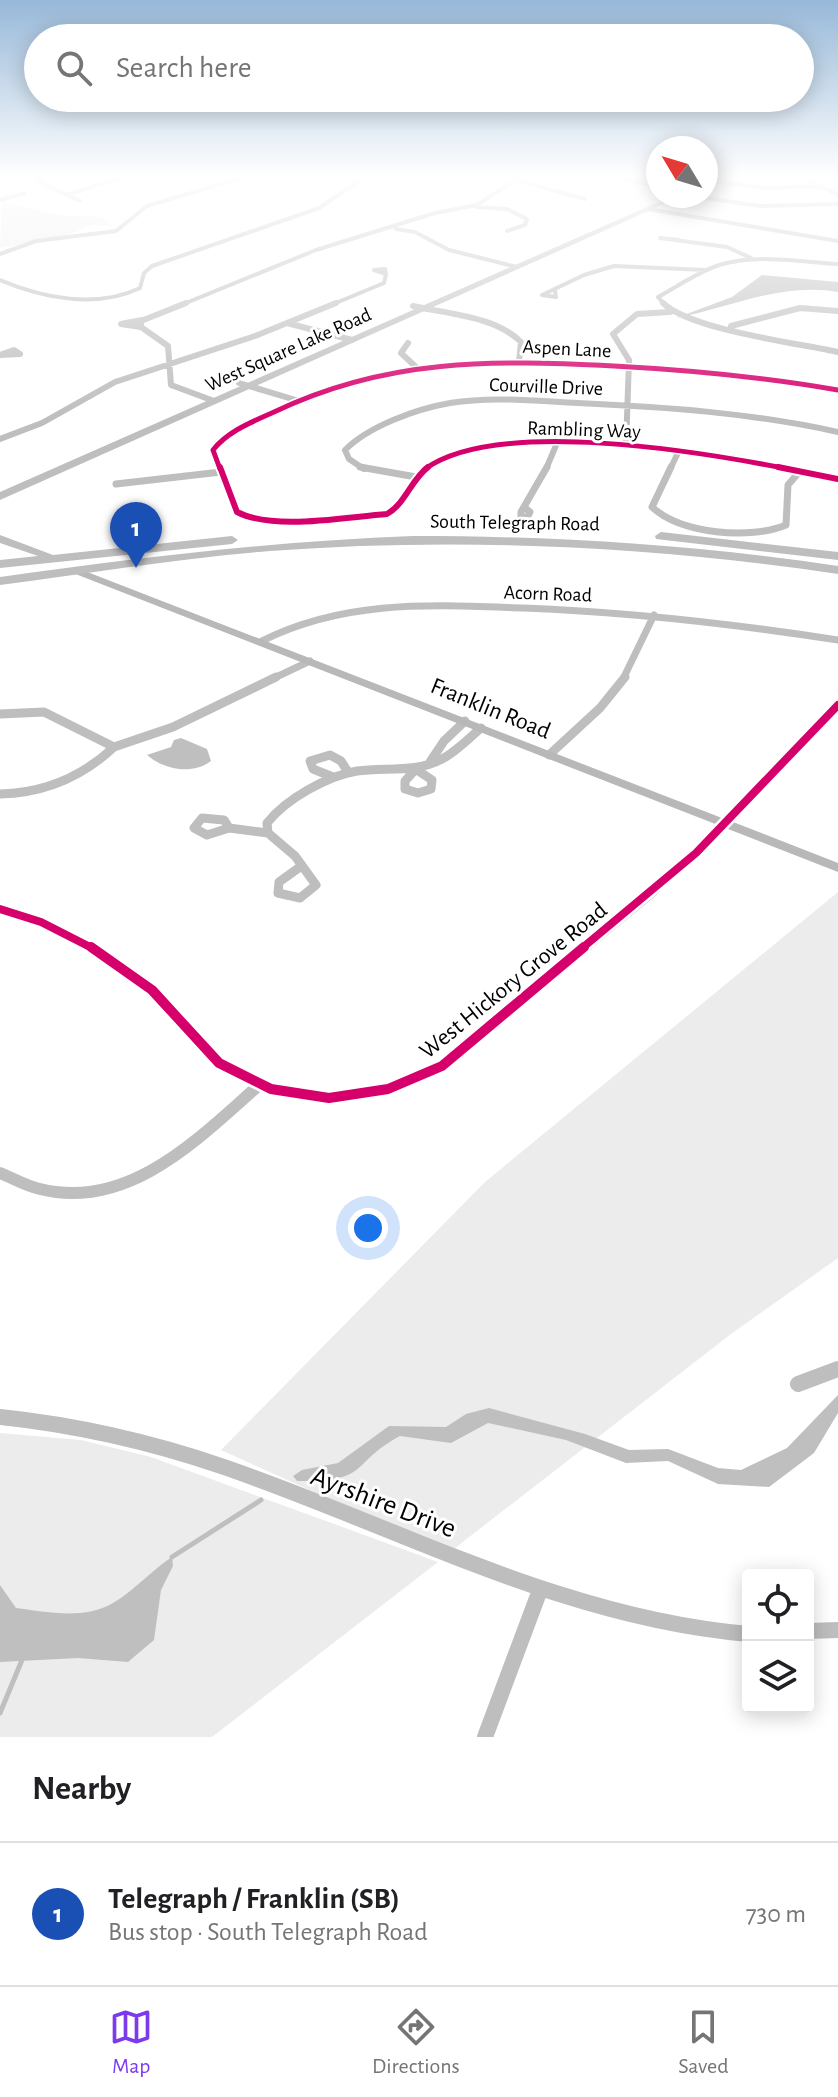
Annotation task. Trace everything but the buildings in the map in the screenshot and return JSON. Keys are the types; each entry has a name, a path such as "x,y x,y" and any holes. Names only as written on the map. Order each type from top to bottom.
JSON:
{"highway":[{"name":"West Square Lake Road","path":"0,496 534,256"},
{"name":"West Square Lake Road","path":"512,266 536,256"},
{"name":"West Square Lake Road","path":"0,487 209,400"},
{"name":"South Telegraph Road","path":"0,564 176,543 416,532 619,534 726,541 838,556"},
{"path":"0,539 54,557 61,564 39,576"},
{"name":"South Telegraph Road","path":"0,581 267,548 421,540 580,543 714,553 838,570"},
{"path":"714,553 725,550 726,541"},
{"path":"772,560 769,553 781,548"}],"street":[{"path":"0,280 59,297 99,299 130,294 141,287 144,273 149,268 183,256"},
{"path":"209,400 171,385 168,378 172,360 165,342 141,323 299,256"},
{"path":"473,256 512,266"},
{"path":"747,256 751,258"},
{"path":"555,291 584,275 614,266 646,265 685,271 709,269 751,258 838,264"},
{"path":"626,446 630,367 628,354 613,334 649,302 709,269"},
{"path":"685,271 696,278"},
{"path":"0,439 42,423 103,387 172,360 195,356 287,323 384,283 386,274"},
{"path":"658,297 663,306 681,314 838,352"},
{"path":"420,307 511,332 522,345 519,362"},
{"path":"717,325 751,323 800,308 838,311"},
{"path":"637,314 681,314"},
{"path":"287,323 347,339"},
{"path":"751,323 759,335"},
{"path":"408,343 401,353 416,367"},
{"name":"Aspen Lane","path":"299,401 348,382 416,367 519,362 699,371 838,390"},
{"path":"242,385 299,401"},
{"name":"Courville Drive","path":"416,477 357,466 347,458 345,450 354,441 399,418 449,403 507,399 628,404 740,415 838,432"},
{"name":"Rambling Way","path":"299,401 218,441 213,450 237,512 251,519 271,521 390,513 399,507 416,477 438,460 475,448 513,442 679,451 838,479"},
{"path":"525,508 557,443"},
{"path":"679,451 652,507 663,518 682,524 762,532 778,530 786,525 788,485 800,471"},
{"path":"116,484 221,472"},
{"path":"118,565 112,575 127,588"},
{"name":"Franklin Road","path":"77,571 838,868"},
{"name":"Acorn Road","path":"262,641 302,621 371,608 479,607 654,615 838,640"},
{"path":"549,755 622,684 640,655 654,615"},
{"path":"0,794 30,793 51,786 114,747 173,727 310,661"},
{"name":"West Hickory Grove Road","path":"0,909 49,922 93,950 164,1001 217,1061 258,1086 308,1096 342,1097 379,1092 431,1073 652,893 724,824 838,705"},
{"path":"0,714 44,712 114,747"},
{"path":"430,762 444,741 465,721"},
{"path":"300,867 295,855 274,842 268,833 267,823 275,813 333,777 348,772 414,769 451,754 481,728"},
{"path":"333,777 313,769 310,761 330,755 341,761 348,772"},
{"path":"229,828 268,833"},
{"path":"0,1173 33,1187 66,1193 90,1192 130,1183 184,1151 258,1086"},
{"path":"798,1384 838,1369"},
{"name":"Ayrshire Drive","path":"0,1417 79,1427 241,1474 540,1590 678,1628 742,1633"},
{"path":"485,1737 540,1590"},
{"path":"814,1631 838,1630"}],"shaded area":[{"path":"762,275 838,282 838,292 796,290 776,293 676,318 732,297"},
{"path":"181,738 207,749 211,761 196,768 179,769 147,755 171,747 174,740"},
{"path":"838,892 838,1258 731,1334 455,1548 343,1505 221,1450 485,1182"},
{"path":"838,1395 838,1413 814,1453 769,1487 718,1484 668,1461 626,1463 566,1440 488,1423 451,1443 400,1436 349,1475 321,1481 297,1481 293,1476 302,1470 338,1463 389,1426 446,1427 466,1414 489,1408 585,1434 629,1450 668,1449 718,1468 741,1470 787,1448"},
{"path":"0,1433 81,1440 151,1457 438,1562 212,1737 0,1737"},
{"path":"172,1557 173,1566 161,1590 154,1640 128,1662 78,1658 0,1662 0,1585 16,1608 90,1612 120,1599"}],"waterway":[{"path":"172,1557 261,1500"},
{"path":"0,1713 22,1660"}],"cycle path":[{"path":"838,390 746,376 653,368 509,362 428,366 374,375 316,394 223,437 213,450 237,512 251,519 271,521 387,514 398,506 417,476 433,463 469,449 503,443 654,449 746,461 838,479"},
{"path":"0,909 19,913 65,933 134,976 167,1004 211,1057 244,1079 300,1096 329,1098 388,1089 442,1066 696,853 838,705"}],"place":[{"name":"Telegraph / Franklin (SB)","path":"136,568"}]}
